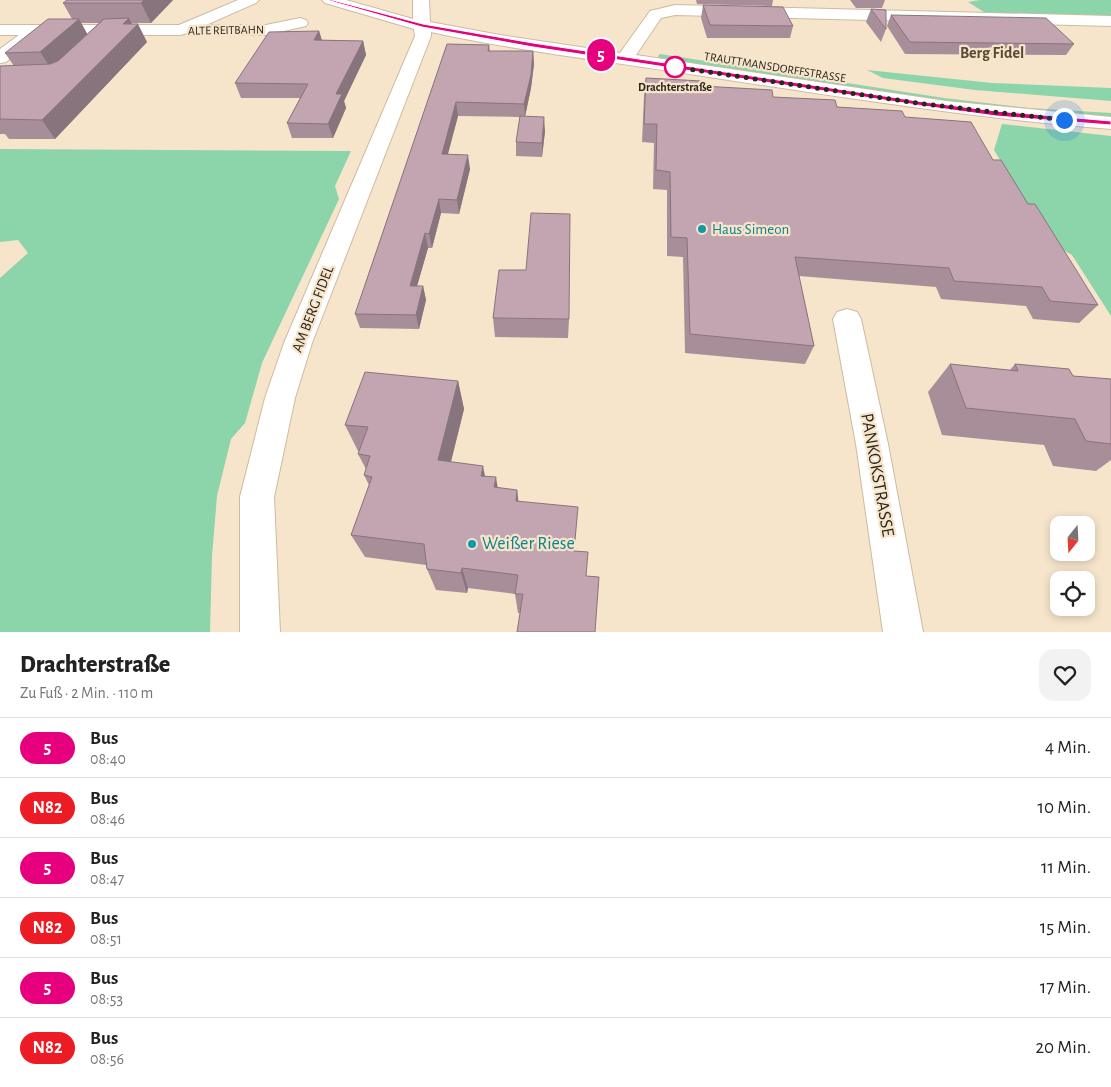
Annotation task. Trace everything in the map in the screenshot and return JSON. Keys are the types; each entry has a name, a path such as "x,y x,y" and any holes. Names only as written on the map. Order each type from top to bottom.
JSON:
{"street":[{"name":"ALTE REITBAHN","path":"181,30 251,0"},
{"name":"TRAUTTMANSDORFFSTRASSE","path":"330,0 421,12 629,52 978,111 1111,123"},
{"name":"TRAUTTMANSDORFFSTRASSE","path":"382,0 421,12"},
{"path":"629,52 656,14 664,12 798,6 1111,21"},
{"name":"AM BERG FIDEL","path":"260,632 257,497 280,398 302,334 423,36 421,12"},
{"name":"ALTE REITBAHN","path":"0,30 266,30 300,24"},
{"path":"0,58 35,30"},
{"path":"90,48 109,30"},
{"name":"TRAUTTMANSDORFFSTRASSE","path":"629,52 961,95 1026,102 1111,107"},
{"name":"PANKOKSTRASSE","path":"847,319 872,444 903,632"}],"green space":[{"path":"980,0 1111,0 1111,16 987,14 968,2"},
{"path":"660,54 944,98 1029,108 1111,113 1111,117 945,101 660,59 658,56"},
{"path":"867,70 992,83 1111,88 1111,101 975,90 883,78"},
{"path":"1002,124 1111,136 1111,316 1072,255 1049,242 994,150"},
{"path":"0,149 351,151 335,186 339,199 262,363 245,423 231,439 217,496 212,556 210,632 0,632 0,278 28,253 18,240 0,242"}],"building":[{"path":"67,0 144,0 141,3 63,3"},
{"path":"703,5 783,7 793,26 710,25"},
{"path":"871,9 886,10 886,29"},
{"path":"891,15 1046,18 1074,44 910,42"},
{"path":"129,18 123,24 138,24 42,120 0,119 0,66 50,64 58,61 104,19"},
{"path":"48,19 79,19 40,52 5,53"},
{"path":"319,31 314,40 363,41 336,94 342,94 328,124 287,123 308,84 235,83 269,32"},
{"path":"447,44 489,45 488,51 533,51 531,75 524,104 456,102 442,154 468,155 457,200 439,199 429,234 425,233 410,286 423,286 416,315 355,314"},
{"path":"646,78 702,81 702,86 772,90 773,97 835,100 837,107 902,111 905,117 971,122 993,160 1001,160 1028,204 1035,204 1098,305 1050,301 1042,287 954,281 949,268 795,257 814,346 690,334 687,238 671,237 670,172 656,170 657,124 644,124"},
{"path":"520,116 544,117 542,143 516,142"},
{"path":"531,213 570,214 569,319 493,318 499,270 526,270"},
{"path":"950,364 1018,371 1015,364 1069,369 1073,376 1111,379 1111,444 1086,441 1075,419 966,408"},
{"path":"365,372 458,381 438,460 483,466 481,476 496,477 494,487 517,490 516,501 578,507 574,551 588,552 586,576 599,577 595,632 517,632 523,594 515,594 518,575 462,568 461,573 427,569 424,544 351,535 372,477 364,475 370,456 358,454 368,427 345,425"}],"bus line":[{"name":"5","path":"330,0 346,6 422,25 533,45 996,114 1111,123"}],"place":[{"name":"Drachterstraße","path":"675,67"},
{"name":"Haus Simeon","path":"702,229"},
{"name":"Weißer Riese","path":"472,544"}],"district":[{"name":"Berg Fidel","path":"992,53"}],"route":[{"path":"675,67 996,114 1064,120"}]}
